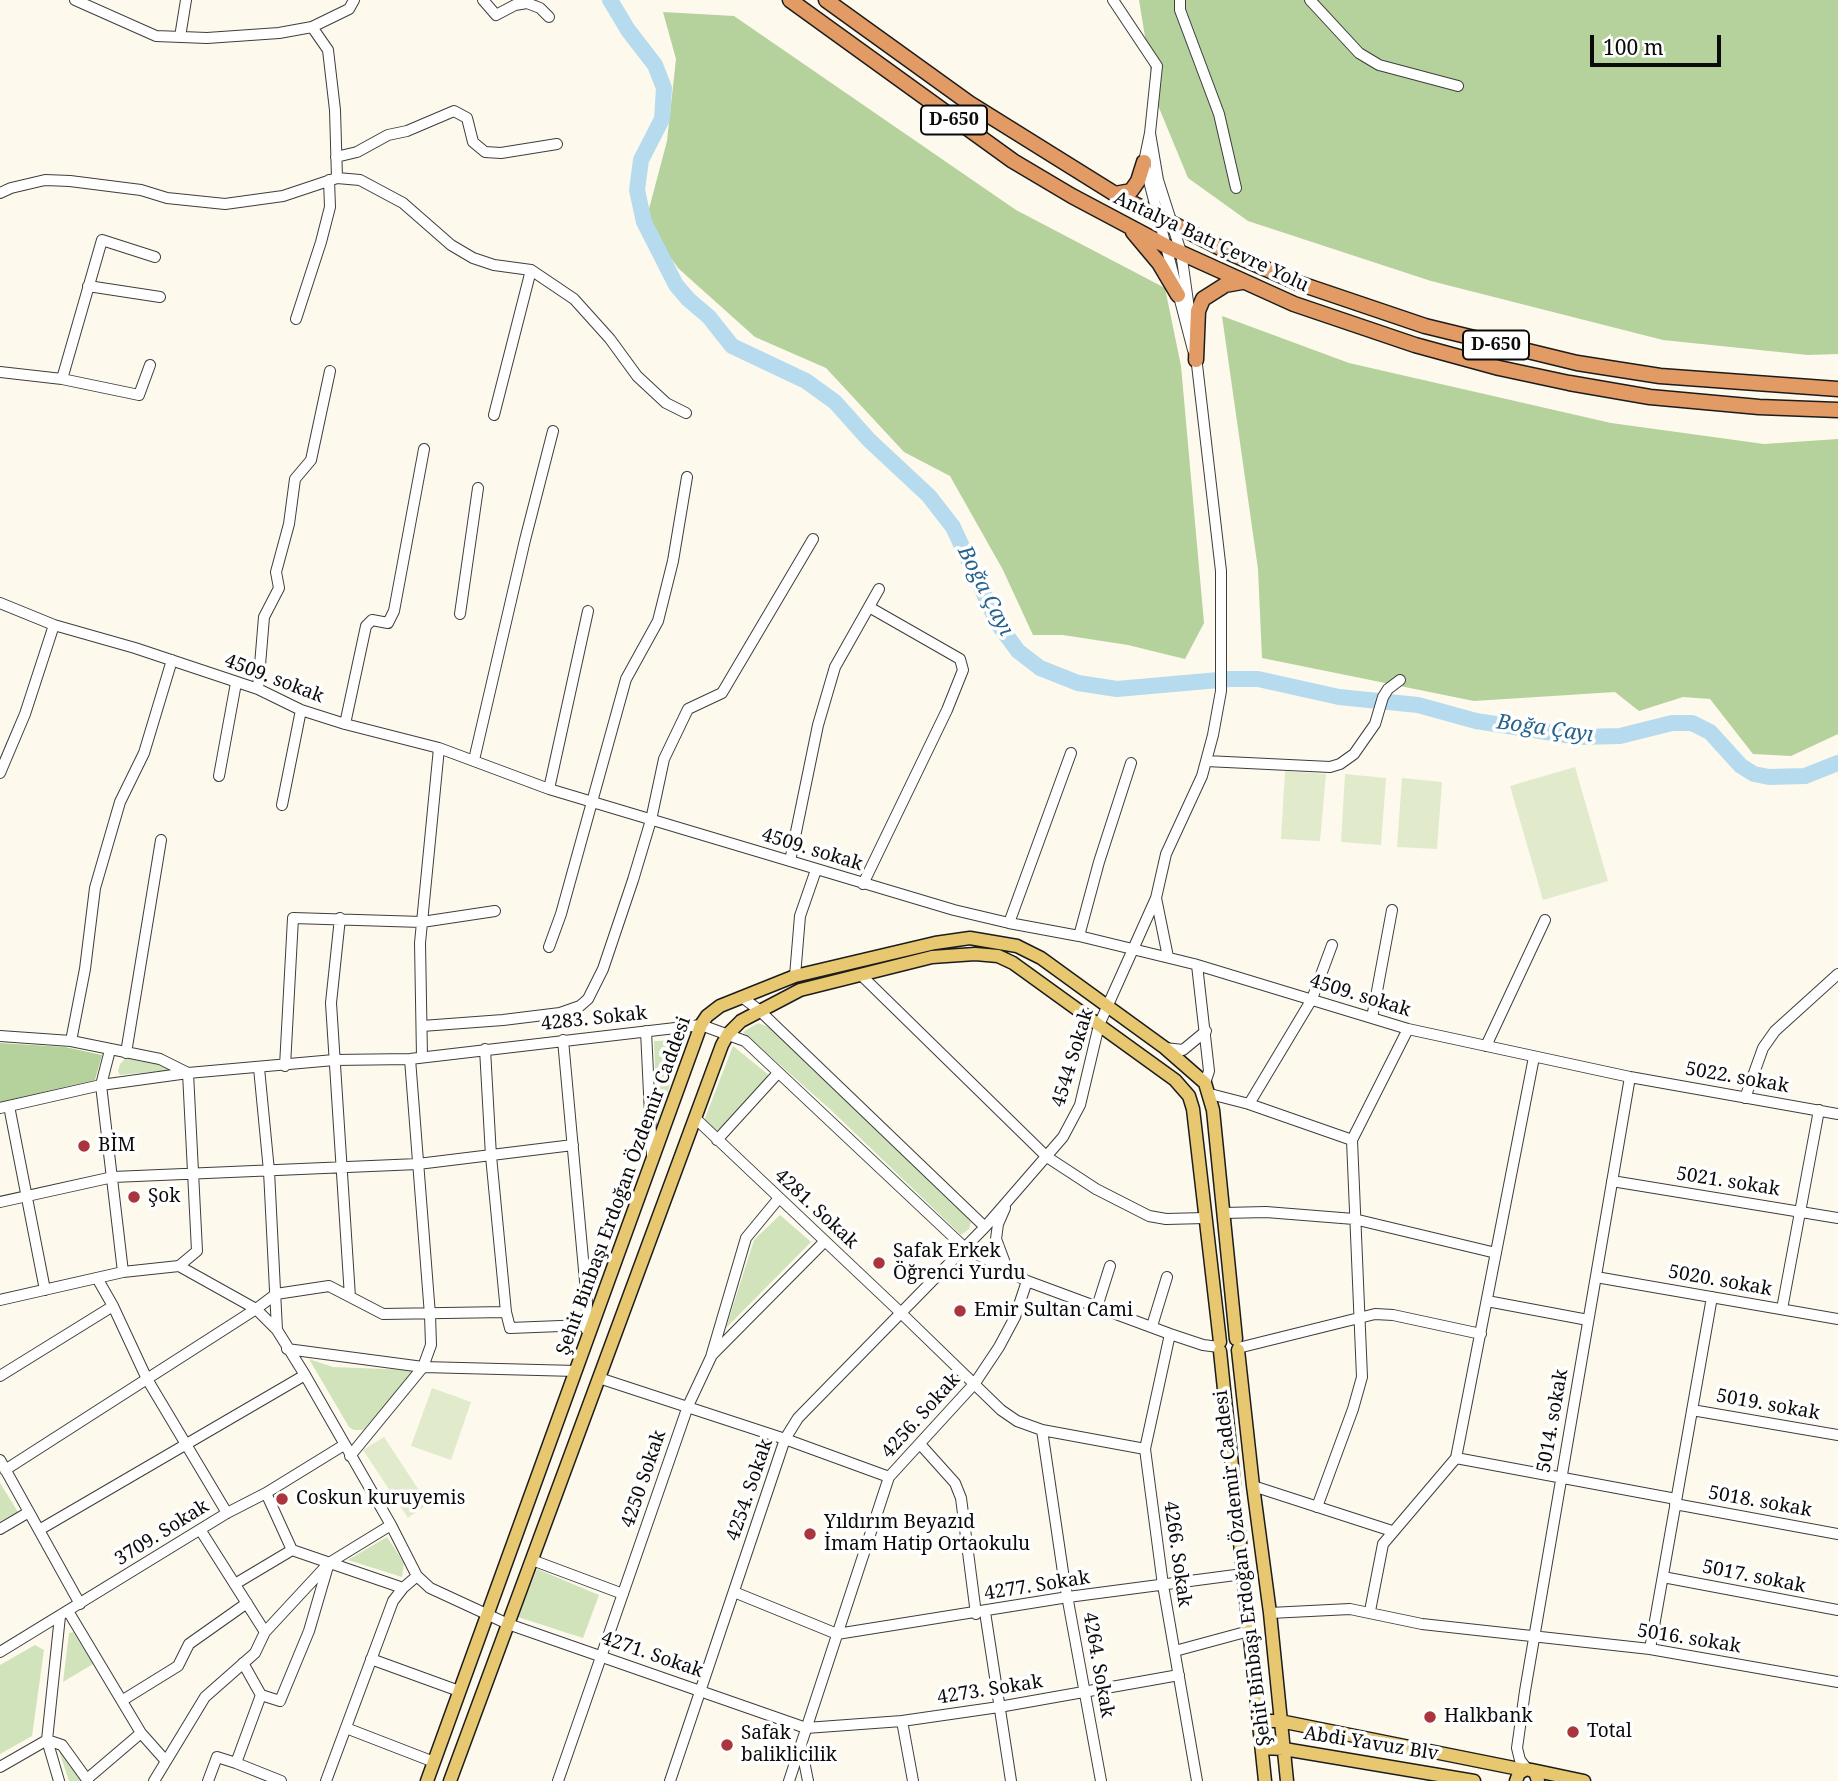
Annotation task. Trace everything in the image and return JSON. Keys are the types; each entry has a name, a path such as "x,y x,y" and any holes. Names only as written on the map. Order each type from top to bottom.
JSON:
{"highway":[{"name":"Antalya Batı Çevre Yolu","path":"789,0 1013,161 1127,226 1242,282 1294,303 1403,341 1499,368 1650,397 1759,407 1838,410"},
{"name":"Antalya Batı Çevre Yolu","path":"826,0 969,103 1115,194 1298,283 1425,326 1577,363 1660,376 1838,389"},
{"path":"1115,194 1131,191 1138,181 1144,162"},
{"path":"1127,226 1159,263 1178,295"},
{"path":"1196,360 1198,311 1203,299 1225,285 1242,282"}],"main road":[{"name":"Şehit Binbaşı Erdoğan Özdemir Caddesi","path":"427,1781 701,1025 707,1016 720,1006 795,976 935,943 970,938 1017,946 1041,958 1165,1048 1207,1089 1224,1213 1252,1486 1270,1613 1287,1781"},
{"name":"Şehit Binbaşı Erdoğan Özdemir Caddesi","path":"728,1034 741,1021 800,990 932,957 975,954 999,956 1013,963 1175,1080 1189,1096 1194,1109 1265,1781"},
{"path":"450,1781 728,1034"},
{"path":"1220,1347 1227,1336 1237,1344"},
{"name":"Abdi Yavuz Blv","path":"1259,1721 1280,1721 1527,1774 1584,1781"},
{"name":"Abdi Yavuz Blv","path":"1262,1748 1284,1749 1474,1781"}],"street":[{"path":"180,37 186,0"},
{"path":"80,1 156,36 207,38 279,33 312,27 349,9 354,0"},
{"path":"483,0 496,15 515,5 527,3 540,8 549,18"},
{"path":"1113,0 1157,66 1144,162 1175,250 1196,360 1221,571 1221,691 1202,776 1166,855 1156,898 1168,957"},
{"path":"1180,0 1180,10 1219,114 1236,188"},
{"path":"1310,0 1359,53 1379,65 1458,86"},
{"path":"296,319 330,207 336,157 335,110 328,50 312,27"},
{"path":"336,157 357,152 388,135 407,131 457,111 467,117 473,142 485,152 501,153 557,144"},
{"path":"1150,133 1166,221"},
{"path":"0,194 11,188 45,180 70,181 141,190 167,198 225,204 283,196 333,179 360,180 403,203 451,245 473,258 494,265 531,270 574,299 610,339 637,376 666,403 686,413"},
{"path":"62,379 102,240 155,257"},
{"path":"1175,250 1178,295 1196,360"},
{"path":"494,415 531,270"},
{"path":"88,286 160,297"},
{"path":"0,372 62,379 139,395 150,365"},
{"path":"258,689 264,617 279,588 276,572 289,524 295,479 311,460 330,371"},
{"path":"474,760 553,431"},
{"path":"345,724 366,626 372,620 388,623 394,611 424,449"},
{"path":"549,947 561,914 626,679 658,621 673,561 687,477"},
{"path":"460,614 478,488"},
{"path":"422,1026 560,1013 580,1006 588,999 609,954 651,820 664,759 688,709 722,693 813,539"},
{"path":"790,861 818,725 835,667 879,589"},
{"name":"4509. sokak","path":"0,603 54,625 258,689 301,710 439,748 549,789 863,884 1009,923 1168,957 1408,1029 1630,1077"},
{"path":"863,884 947,710 963,670 960,659 869,607"},
{"path":"549,789 588,611"},
{"path":"0,773 25,714 54,625"},
{"path":"72,1041 85,969 95,888 120,802 144,753 172,660"},
{"path":"1206,761 1335,766 1353,754 1376,724 1383,697 1388,689 1400,680"},
{"path":"219,776 236,683"},
{"path":"282,805 301,710"},
{"path":"422,1057 420,943 439,748"},
{"path":"1009,923 1071,753"},
{"path":"1079,936 1099,862 1131,763"},
{"path":"126,1053 161,840"},
{"path":"795,976 800,916 816,870"},
{"name":"4544 Sokak","path":"1008,1202 1063,1137 1080,1105 1099,1025 1156,898"},
{"path":"1372,1018 1392,910"},
{"path":"285,1066 293,918 422,922 495,911"},
{"path":"340,918 331,1003 350,1297"},
{"path":"1486,1046 1545,920"},
{"path":"1249,1104 1312,999 1332,945"},
{"path":"1197,965 1206,1031 1209,1071 1207,1089 1352,1140"},
{"path":"1745,1098 1763,1048 1775,1031 1838,974"},
{"path":"862,976 1047,1157 1096,1189 1149,1216 1179,1220 1205,1218"},
{"path":"742,997 760,1011 985,1227"},
{"name":"4283. Sokak","path":"5,1107 101,1085 188,1073 334,1060 410,1059 701,1025 745,1041 964,1247 1027,1281 1170,1334 1203,1345 1220,1347"},
{"path":"1317,1507 1362,1377 1352,1140 1408,1029"},
{"path":"646,1031 652,1161"},
{"path":"1165,1048 1183,1050 1206,1031"},
{"path":"0,1036 72,1041 160,1059 188,1073 191,1174 197,1251 179,1266 123,1272 0,1300"},
{"path":"564,1040 587,1303 585,1346"},
{"path":"485,1049 491,1156 506,1312 510,1328 586,1325"},
{"path":"110,1050 101,1085 123,1272"},
{"path":"1370,1611 1383,1544 1456,1458 1534,1057"},
{"path":"350,1456 423,1367 431,1345 410,1059"},
{"path":"260,1068 269,1171 277,1330"},
{"path":"717,1140 778,1073"},
{"name":"5022. sokak","path":"1630,1077 1838,1114"},
{"name":"5014. sokak","path":"1527,1774 1517,1748 1630,1077"},
{"path":"5,1107 27,1196 45,1290"},
{"path":"1782,1309 1819,1110"},
{"name":"4281. Sokak","path":"695,1118 900,1311 1000,1410 1017,1421 1042,1430 1145,1449"},
{"path":"0,1202 113,1177 418,1164 573,1145"},
{"name":"5021. sokak","path":"1612,1181 1838,1218"},
{"name":"4250 Sokak","path":"558,1781 688,1406 710,1357 746,1238 779,1198"},
{"path":"1008,1202 998,1223 996,1239 1008,1272"},
{"name":"4254. Sokak","path":"671,1781 785,1439 798,1418 1008,1202"},
{"path":"1224,1213 1266,1212 1354,1219 1496,1253"},
{"path":"710,1357 825,1241"},
{"path":"179,1266 256,1309 277,1330 391,1525 417,1576 393,1601 326,1781"},
{"path":"1097,1307 1110,1266"},
{"path":"1152,1326 1167,1277"},
{"name":"5020. sokak","path":"1596,1277 1838,1319"},
{"path":"97,1278 148,1379 227,1513"},
{"name":"4256. Sokak","path":"789,1781 889,1477 975,1383 1010,1327 1027,1281"},
{"path":"80,1604 3,1465 148,1379 276,1294 329,1286 383,1314 506,1312"},
{"path":"1650,1649 1712,1297"},
{"path":"1487,1301 1588,1320"},
{"path":"0,1376 113,1307"},
{"path":"1237,1344 1268,1341 1359,1317 1393,1315 1480,1334"},
{"name":"4266. Sokak","path":"1170,1334 1145,1449 1163,1585 1197,1781"},
{"path":"287,1349 423,1367 576,1371"},
{"path":"39,1530 305,1375"},
{"path":"599,1378 785,1439 889,1477"},
{"name":"5019. sokak","path":"1692,1410 1838,1435"},
{"name":"4264. Sokak","path":"1042,1430 1101,1781"},
{"path":"920,1444 955,1483 961,1498 1012,1781"},
{"name":"3709. Sokak","path":"0,1652 344,1445"},
{"name":"5018. sokak","path":"1456,1458 1838,1534"},
{"path":"1252,1486 1392,1531"},
{"path":"266,1493 292,1550 403,1588"},
{"path":"0,1529 29,1512"},
{"path":"154,1781 205,1697 255,1653 265,1632 329,1563 391,1525"},
{"path":"201,1531 265,1632"},
{"path":"236,1584 292,1550"},
{"path":"532,1560 623,1594"},
{"path":"243,1664 261,1695 280,1701 309,1631 329,1563"},
{"name":"4277. Sokak","path":"837,1634 1068,1597 1243,1574"},
{"name":"4271. Sokak","path":"417,1576 430,1588 508,1624 806,1728"},
{"name":"5017. sokak","path":"1663,1577 1838,1611"},
{"path":"734,1592 837,1634"},
{"path":"123,1700 178,1666 189,1644 247,1602"},
{"name":"5016. sokak","path":"1270,1613 1350,1609 1370,1611 1422,1624 1650,1649 1838,1682"},
{"path":"64,1614 123,1700 141,1733 165,1760"},
{"path":"59,1781 47,1740 64,1614"},
{"path":"1175,1651 1249,1631"},
{"path":"372,1659 459,1692"},
{"name":"4273. Sokak","path":"806,1728 902,1721 1179,1675"},
{"path":"236,1763 261,1695"},
{"path":"902,1721 913,1781"},
{"path":"345,1728 434,1762"},
{"path":"0,1767 47,1740 62,1745 88,1780 141,1733"},
{"path":"801,1745 808,1781"},
{"path":"208,1781 217,1757 281,1781"}],"green space":[{"path":"1139,0 1838,0 1838,354 1808,355 1663,340 1431,281 1248,221 1188,178 1155,98"},
{"path":"663,12 734,16 1016,210 1165,288 1181,366 1204,623 1185,659 1128,645 1063,635 1033,635 1003,570 950,476 904,452 826,368 755,337 679,269 645,224 667,141 676,59"},
{"path":"1222,316 1349,363 1611,423 1764,444 1838,439 1838,734 1791,756 1753,754 1710,699 1683,697 1639,711 1615,692 1474,701 1262,658 1258,569"},
{"path":"1575,767 1608,881 1543,900 1510,786"},
{"path":"1285,771 1326,774 1320,841 1281,839"},
{"path":"1345,774 1386,778 1381,845 1341,842"},
{"path":"1402,778 1442,782 1437,849 1397,847"},
{"path":"758,1023 771,1028 971,1222 969,1229 961,1235 832,1111 743,1032"},
{"path":"685,1040 657,1123 654,1041"},
{"path":"0,1043 65,1047 102,1055 95,1080 0,1102"},
{"path":"733,1046 770,1076 720,1129 715,1130 705,1123 705,1118"},
{"path":"126,1058 173,1070 120,1075 120,1064"},
{"path":"780,1215 811,1242 726,1328 754,1240"},
{"path":"309,1359 333,1367 409,1370 413,1373 363,1430 354,1430 349,1427"},
{"path":"432,1388 471,1402 451,1460 411,1446"},
{"path":"384,1437 428,1504 408,1518 363,1450"},
{"path":"0,1483 18,1512 0,1521"},
{"path":"387,1537 404,1563 402,1577 348,1560"},
{"path":"537,1569 599,1595 583,1638 518,1617"},
{"path":"73,1632 93,1664 63,1682 69,1633"},
{"path":"35,1645 44,1650 32,1736 0,1754 0,1665"},
{"path":"58,1748 81,1781 69,1781"}],"waterway":[{"name":"Boğa Çayı","path":"610,0 628,30 655,65 664,88 662,119 641,160 637,190 644,222 676,285 709,317 732,346 806,381 835,402 869,440 929,496 953,527 998,624 1018,651 1040,668 1078,683 1117,689 1258,679 1339,697 1418,705 1476,721 1579,737 1620,736 1672,723 1692,723 1710,732 1741,766 1754,774 1769,777 1805,776 1838,763"}],"place":[{"name":"BİM","path":"84,1146"},
{"name":"Şok","path":"134,1197"},
{"name":"Şafak Erkek Öğrenci Yurdu","path":"879,1263"},
{"name":"Emir Sultan Cami","path":"960,1311"},
{"name":"Coskun kuruyemis","path":"282,1499"},
{"name":"Yıldırım Beyazıd İmam Hatip Ortaokulu","path":"810,1534"},
{"name":"Halkbank","path":"1430,1717"},
{"name":"Total","path":"1573,1732"},
{"name":"Safak baliklicilik","path":"727,1745"}]}
